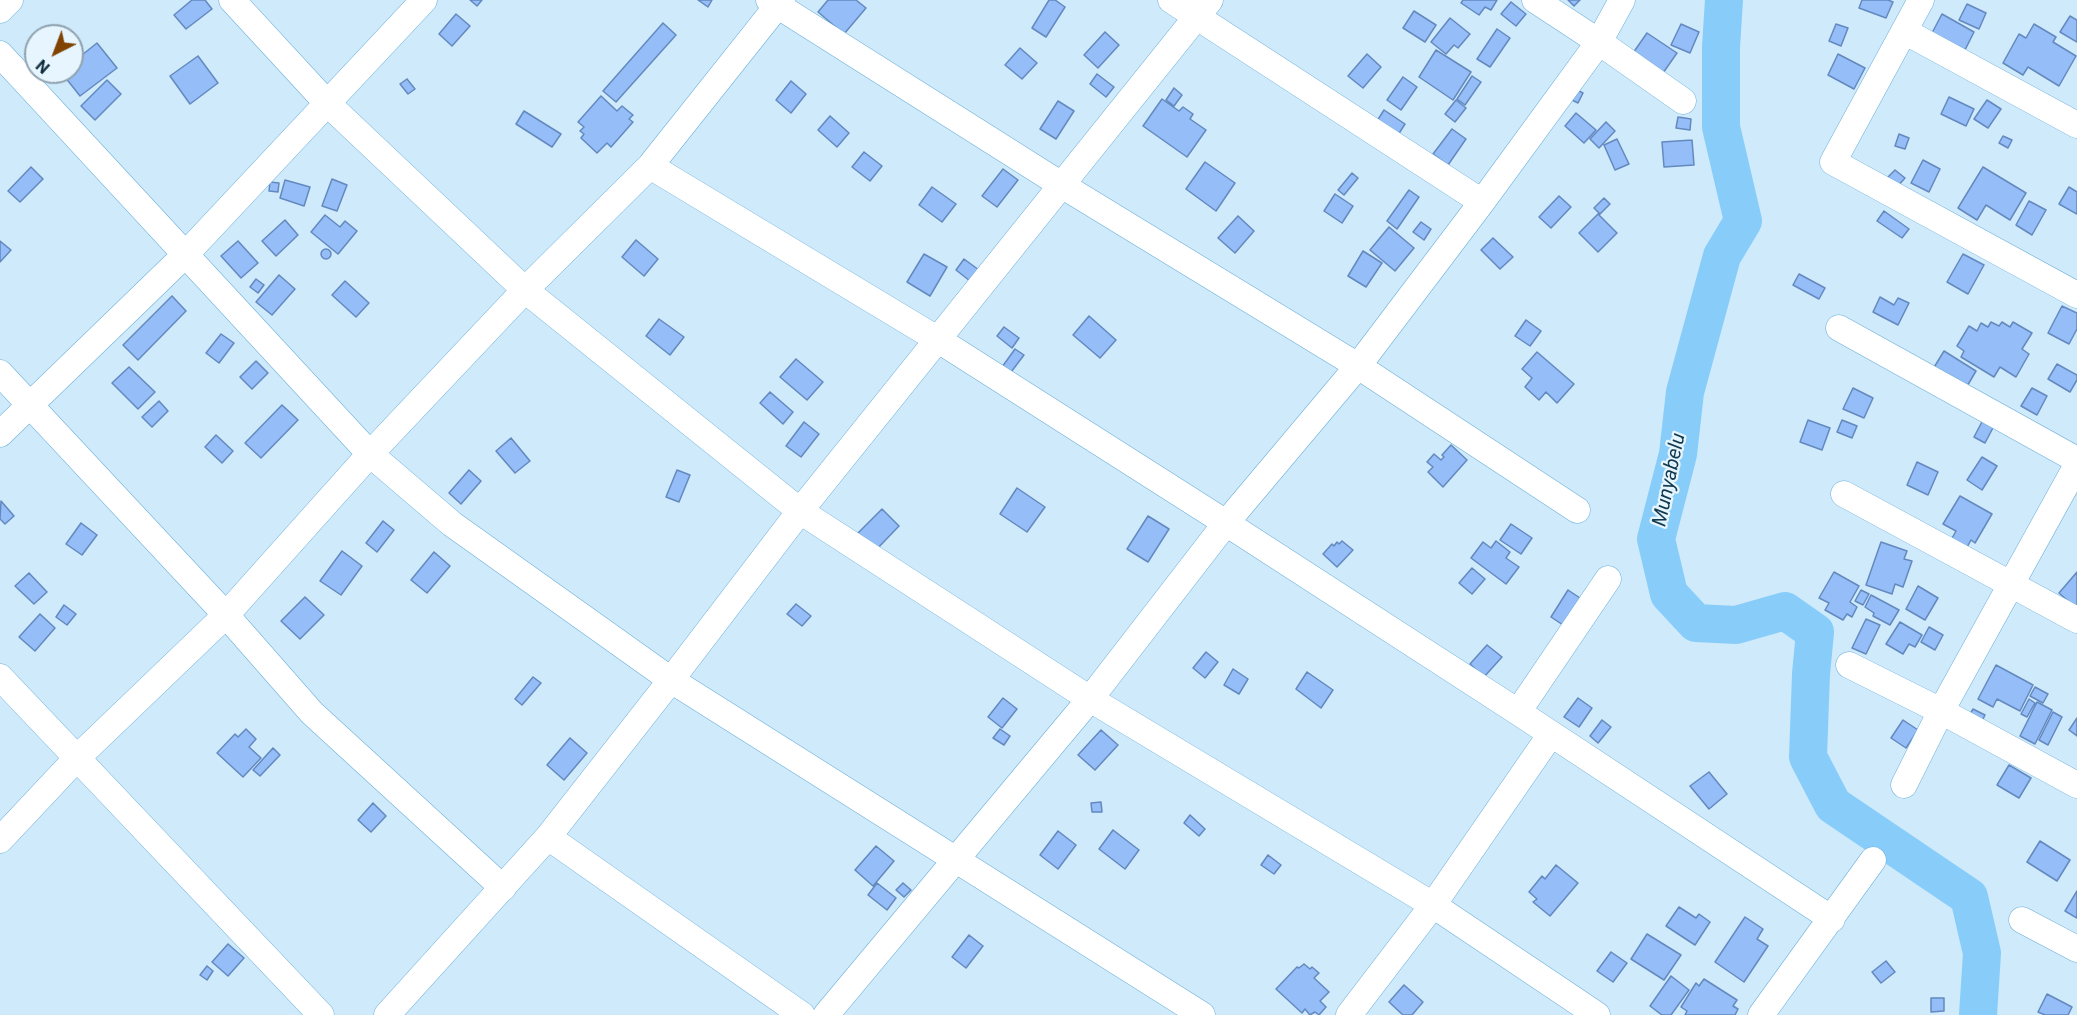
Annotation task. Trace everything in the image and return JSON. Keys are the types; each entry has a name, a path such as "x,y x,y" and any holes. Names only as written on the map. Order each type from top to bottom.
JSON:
{"street":[{"path":"0,10 10,0"},
{"path":"232,0 327,104 525,290 800,511 1090,699 1433,905 1597,1015"},
{"path":"0,434 185,255 424,0"},
{"path":"1171,0 1204,8 1482,202"},
{"path":"1535,0 1683,101"},
{"path":"826,1015 1090,699 1226,523 1358,366 1599,42 1622,0"},
{"path":"1922,0 1833,162 2077,295"},
{"path":"0,840 78,757 226,615 369,454 525,290 650,166 776,2 1060,184 1358,366 1577,510"},
{"path":"402,1011 548,837 800,511 1060,184 1204,8"},
{"path":"1904,31 2077,125"},
{"path":"0,54 369,454 452,524 671,680 1202,1015"},
{"path":"650,166 937,339 1226,523 1832,919"},
{"path":"1839,328 2077,460"},
{"path":"0,373 226,615 312,713 503,888"},
{"path":"1904,785 1941,711 2077,465"},
{"path":"1844,494 2077,620"},
{"path":"1518,712 1608,579"},
{"path":"1849,665 1941,711 2077,785"},
{"path":"0,677 321,1015"},
{"path":"1349,1015 1433,905 1551,734"},
{"path":"548,837 802,1015"},
{"path":"1761,1015 1873,860"},
{"path":"2022,920 2077,950"}],"building":[{"path":"192,0 205,0 212,9 186,29 174,15"},
{"path":"470,0 482,0 477,6"},
{"path":"698,0 712,0 708,7"},
{"path":"828,0 856,0 866,8 844,34 818,12"},
{"path":"1049,0 1055,0 1065,7 1046,37 1032,28"},
{"path":"1463,0 1497,0 1491,10 1485,7 1479,15 1461,3"},
{"path":"1568,0 1580,0 1574,6"},
{"path":"1862,0 1893,2 1886,18 1859,8"},
{"path":"1511,2 1526,14 1516,26 1501,14"},
{"path":"1967,4 1986,13 1979,29 1959,20"},
{"path":"1414,11 1436,25 1425,42 1403,28"},
{"path":"456,14 470,26 452,46 439,34"},
{"path":"1942,14 1974,32 1965,50 1932,33"},
{"path":"2070,16 2077,20 2077,42 2060,32"},
{"path":"1450,18 1470,34 1458,48 1454,45 1446,54 1431,42"},
{"path":"663,23 676,35 616,102 603,91"},
{"path":"1681,24 1699,32 1690,53 1671,45"},
{"path":"1836,24 1848,28 1841,46 1829,41"},
{"path":"2034,24 2056,37 2053,42 2076,56 2059,86 2028,67 2023,75 2003,63 2019,34 2026,38"},
{"path":"1497,29 1510,38 1490,67 1477,59"},
{"path":"1105,32 1119,45 1098,68 1084,55"},
{"path":"1647,33 1677,53 1663,73 1633,53"},
{"path":"97,43 117,68 80,96 70,84 84,84 84,53"},
{"path":"1020,48 1037,63 1022,79 1005,65"},
{"path":"1436,50 1471,72 1453,100 1419,77"},
{"path":"1367,54 1381,67 1363,88 1348,76"},
{"path":"1838,54 1865,68 1854,89 1828,75"},
{"path":"198,56 218,83 190,104 170,76"},
{"path":"1097,74 1114,87 1106,97 1090,84"},
{"path":"1472,76 1481,82 1465,105 1457,99"},
{"path":"1403,77 1417,87 1401,110 1387,100"},
{"path":"407,79 415,89 408,94 400,84"},
{"path":"107,80 121,94 95,120 81,106"},
{"path":"791,81 806,94 791,113 776,100"},
{"path":"1174,88 1182,95 1174,106 1166,100"},
{"path":"1575,89 1583,93 1578,103 1570,99"},
{"path":"601,96 617,111 622,106 633,115 629,119 633,122 611,147 607,143 597,153 581,138 584,134 580,131 584,127 578,122"},
{"path":"1949,97 1974,109 1966,126 1941,114"},
{"path":"1162,99 1179,111 1183,107 1193,114 1190,119 1206,130 1187,157 1143,126"},
{"path":"1456,100 1466,108 1455,122 1445,114"},
{"path":"1987,100 2001,109 1988,128 1974,119"},
{"path":"1058,101 1074,111 1056,139 1040,129"},
{"path":"1384,110 1405,124 1398,135 1377,121"},
{"path":"524,111 561,134 552,147 516,124"},
{"path":"1576,113 1596,130 1584,143 1565,126"},
{"path":"830,116 849,133 837,147 818,130"},
{"path":"1678,117 1691,119 1690,130 1676,128"},
{"path":"1606,122 1615,131 1599,148 1590,139"},
{"path":"1452,129 1466,139 1448,165 1433,154"},
{"path":"1899,134 1909,138 1905,149 1895,146"},
{"path":"2003,136 2012,140 2008,148 1999,143"},
{"path":"1617,139 1629,164 1615,170 1604,145"},
{"path":"1692,140 1694,165 1664,167 1662,142"},
{"path":"864,152 882,166 870,181 852,167"},
{"path":"1923,160 1940,169 1929,192 1911,183"},
{"path":"1205,162 1235,183 1216,211 1186,189"},
{"path":"31,167 43,179 20,202 8,191"},
{"path":"1983,167 2026,193 2010,220 1986,205 1977,220 1958,208"},
{"path":"1003,169 1018,180 997,207 982,196"},
{"path":"1895,170 1905,178 1897,187 1887,178"},
{"path":"1352,173 1358,178 1344,195 1338,190"},
{"path":"332,179 347,185 337,211 322,206"},
{"path":"285,180 310,187 304,206 280,198"},
{"path":"270,182 279,183 278,192 269,191"},
{"path":"932,187 956,204 942,222 919,205"},
{"path":"2069,187 2077,192 2077,214 2059,204"},
{"path":"1409,190 1419,197 1397,229 1387,221"},
{"path":"1335,194 1353,206 1342,223 1324,211"},
{"path":"1559,196 1571,207 1551,228 1539,217"},
{"path":"1604,198 1610,204 1600,214 1594,208"},
{"path":"2029,201 2046,210 2032,235 2016,225"},
{"path":"1884,211 1909,229 1902,238 1877,221"},
{"path":"1598,214 1617,233 1598,252 1579,233"},
{"path":"325,215 340,227 345,221 357,231 338,254 311,232"},
{"path":"1238,216 1254,231 1235,253 1218,238"},
{"path":"285,220 298,235 276,256 262,241"},
{"path":"1421,222 1431,229 1424,240 1413,232"},
{"path":"1389,227 1414,248 1395,271 1370,250"},
{"path":"1493,238 1513,257 1500,269 1481,250"},
{"path":"636,240 658,259 644,276 622,257"},
{"path":"0,241 11,250 0,262"},
{"path":"238,241 258,263 241,278 221,256"},
{"path":"326,249 331,254 326,259 321,254"},
{"path":"1363,251 1382,263 1366,287 1348,276"},
{"path":"924,254 947,267 930,296 907,282"},
{"path":"1963,254 1984,265 1968,294 1947,282"},
{"path":"964,259 979,270 970,281 956,270"},
{"path":"1799,274 1825,288 1819,299 1793,285"},
{"path":"279,275 295,289 272,315 256,302"},
{"path":"256,279 264,285 258,293 250,287"},
{"path":"345,281 369,303 356,317 332,295"},
{"path":"172,296 186,311 138,360 123,345"},
{"path":"1880,297 1894,305 1898,298 1909,303 1898,325 1873,312"},
{"path":"2062,306 2077,313 2077,329 2069,344 2048,333"},
{"path":"1089,316 1116,340 1100,358 1073,335"},
{"path":"659,319 684,337 670,355 646,336"},
{"path":"1526,320 1541,331 1530,346 1515,336"},
{"path":"1991,322 1999,326 2002,322 2010,327 2013,322 2032,333 2022,349 2029,354 2016,377 2000,367 1994,377 1961,357 1964,351 1957,346 1969,326 1977,331 1981,323 1988,327"},
{"path":"1004,327 1019,338 1012,348 997,336"},
{"path":"221,334 234,343 219,363 206,353"},
{"path":"1015,349 1024,355 1005,380 997,374"},
{"path":"1944,351 1976,371 1966,388 1933,369"},
{"path":"1537,352 1574,384 1557,403 1546,392 1539,400 1525,387 1532,378 1522,369"},
{"path":"796,359 823,382 807,400 780,377"},
{"path":"256,361 268,373 252,389 240,377"},
{"path":"2057,364 2077,375 2077,380 2070,392 2048,379"},
{"path":"129,367 155,392 138,409 112,383"},
{"path":"1853,388 1873,398 1864,418 1843,409"},
{"path":"2032,388 2047,396 2037,415 2021,406"},
{"path":"770,392 793,412 783,424 760,403"},
{"path":"159,401 168,411 152,427 142,417"},
{"path":"282,405 298,420 261,458 245,443"},
{"path":"1984,418 1995,424 1985,443 1974,437"},
{"path":"1808,420 1830,428 1822,450 1800,442"},
{"path":"1842,420 1857,426 1852,438 1837,432"},
{"path":"804,422 819,434 801,457 786,446"},
{"path":"216,435 233,451 222,463 205,447"},
{"path":"511,438 530,461 515,473 496,451"},
{"path":"1451,445 1467,460 1443,487 1428,472 1433,467 1427,462 1434,454 1441,460 1444,457 1442,455"},
{"path":"1982,457 1997,466 1982,490 1967,480"},
{"path":"1917,462 1938,472 1928,495 1907,485"},
{"path":"469,470 481,481 461,504 449,493"},
{"path":"677,470 690,475 679,502 666,497"},
{"path":"1017,488 1045,507 1027,532 1000,514"},
{"path":"1960,496 1992,514 1975,543 1971,540 1966,549 1951,540 1956,531 1943,524"},
{"path":"1,501 14,516 5,524 0,519"},
{"path":"882,509 899,526 875,551 857,534"},
{"path":"1148,516 1169,529 1148,562 1127,549"},
{"path":"383,521 394,530 377,552 366,543"},
{"path":"81,523 97,535 82,555 66,544"},
{"path":"1511,524 1532,538 1521,554 1500,540"},
{"path":"1342,541 1353,550 1337,567 1323,554 1332,544 1334,546 1337,542 1339,544"},
{"path":"1496,541 1510,552 1506,558 1519,567 1506,584 1471,558 1483,542 1491,548"},
{"path":"1881,542 1907,551 1904,559 1912,561 1903,587 1895,584 1892,594 1866,585"},
{"path":"342,551 362,566 341,595 320,581"},
{"path":"434,552 450,566 427,593 411,580"},
{"path":"1472,568 1485,579 1472,594 1459,583"},
{"path":"1834,572 1859,586 1850,602 1857,607 1852,617 1847,614 1843,620 1825,610 1829,603 1819,598"},
{"path":"2077,572 2077,606 2076,608 2059,593"},
{"path":"29,573 47,592 34,604 15,586"},
{"path":"1918,586 1938,598 1925,620 1906,609"},
{"path":"1568,590 1583,600 1566,627 1551,617"},
{"path":"1861,590 1869,594 1863,605 1855,601"},
{"path":"1871,595 1899,610 1890,625 1873,616 1874,613 1865,607"},
{"path":"305,597 324,615 300,639 281,621"},
{"path":"796,604 811,616 802,626 787,614"},
{"path":"64,605 76,614 67,625 56,617"},
{"path":"40,614 55,628 35,651 19,637"},
{"path":"1866,619 1880,625 1866,654 1852,648"},
{"path":"1900,622 1922,635 1915,647 1909,644 1903,654 1886,644"},
{"path":"1929,627 1943,635 1935,650 1921,642"},
{"path":"1487,645 1502,657 1484,677 1470,664"},
{"path":"1206,652 1218,662 1205,678 1193,668"},
{"path":"1996,665 2033,685 2020,711 1997,699 1993,707 1978,699"},
{"path":"1233,669 1248,679 1239,694 1224,685"},
{"path":"1307,672 1333,690 1321,708 1296,689"},
{"path":"533,677 541,683 522,705 515,699"},
{"path":"2035,687 2048,694 2043,703 2030,696"},
{"path":"1003,698 1017,709 1002,728 988,717"},
{"path":"1578,698 1592,708 1579,727 1564,717"},
{"path":"2029,699 2035,703 2027,717 2021,714"},
{"path":"2037,702 2052,710 2035,744 2020,736"},
{"path":"1973,709 1985,715 1979,727 1966,721"},
{"path":"2053,712 2062,717 2048,745 2039,740"},
{"path":"2077,718 2077,736 2069,730"},
{"path":"1602,720 1611,727 1598,743 1590,736"},
{"path":"1903,720 1918,730 1906,748 1891,738"},
{"path":"246,729 256,739 249,747 261,758 243,777 217,753 235,734 238,737"},
{"path":"1000,729 1010,736 1004,745 993,738"},
{"path":"1101,730 1118,745 1095,770 1078,755"},
{"path":"570,738 587,753 564,780 547,765"},
{"path":"273,748 280,755 260,776 253,770"},
{"path":"2009,765 2031,778 2019,798 1997,785"},
{"path":"1709,772 1727,794 1709,809 1690,786"},
{"path":"1101,802 1102,812 1092,812 1091,803"},
{"path":"373,803 386,816 371,832 358,820"},
{"path":"1190,815 1205,829 1199,836 1184,823"},
{"path":"1113,830 1139,850 1125,869 1099,849"},
{"path":"1058,831 1076,845 1058,869 1040,855"},
{"path":"2040,841 2070,860 2057,881 2027,862"},
{"path":"876,846 894,861 873,886 855,870"},
{"path":"1268,855 1281,865 1274,874 1261,865"},
{"path":"1556,865 1578,883 1550,916 1533,902 1537,899 1529,892 1542,876 1545,879"},
{"path":"877,883 896,898 887,910 868,895"},
{"path":"903,883 911,890 904,897 896,890"},
{"path":"2077,891 2077,918 2065,911"},
{"path":"1679,907 1696,918 1699,914 1710,922 1695,945 1666,926"},
{"path":"1745,917 1763,929 1757,939 1768,946 1744,982 1715,962"},
{"path":"1647,934 1681,955 1664,980 1631,959"},
{"path":"969,935 983,946 966,968 952,957"},
{"path":"228,944 244,958 228,976 212,962"},
{"path":"1611,952 1627,963 1613,982 1597,971"},
{"path":"1886,961 1895,972 1881,983 1872,972"},
{"path":"1304,964 1319,973 1314,978 1329,992 1320,1001 1326,1007 1319,1015 1315,1012 1310,1015 1305,1009 1302,1013 1276,989 1297,967"},
{"path":"207,966 213,971 207,980 200,975"},
{"path":"1671,976 1689,990 1671,1015 1662,1015 1650,1006"},
{"path":"1704,979 1737,1000 1733,1006 1738,1009 1735,1015 1685,1015 1687,1011 1681,1007 1696,983 1699,986"},
{"path":"1404,985 1423,1002 1412,1015 1403,1015 1389,1002"},
{"path":"2047,994 2072,1007 2068,1015 2045,1015 2038,1012"},
{"path":"1931,998 1944,998 1944,1011 1931,1012"}],"waterway":[{"name":"Munyabelu","path":"1724,0 1721,47 1721,127 1743,221 1722,256 1685,392 1678,454 1656,539 1669,594 1696,623 1736,625 1785,611 1815,632 1808,757 1833,805 1969,897 1982,953 1978,1015"}]}
